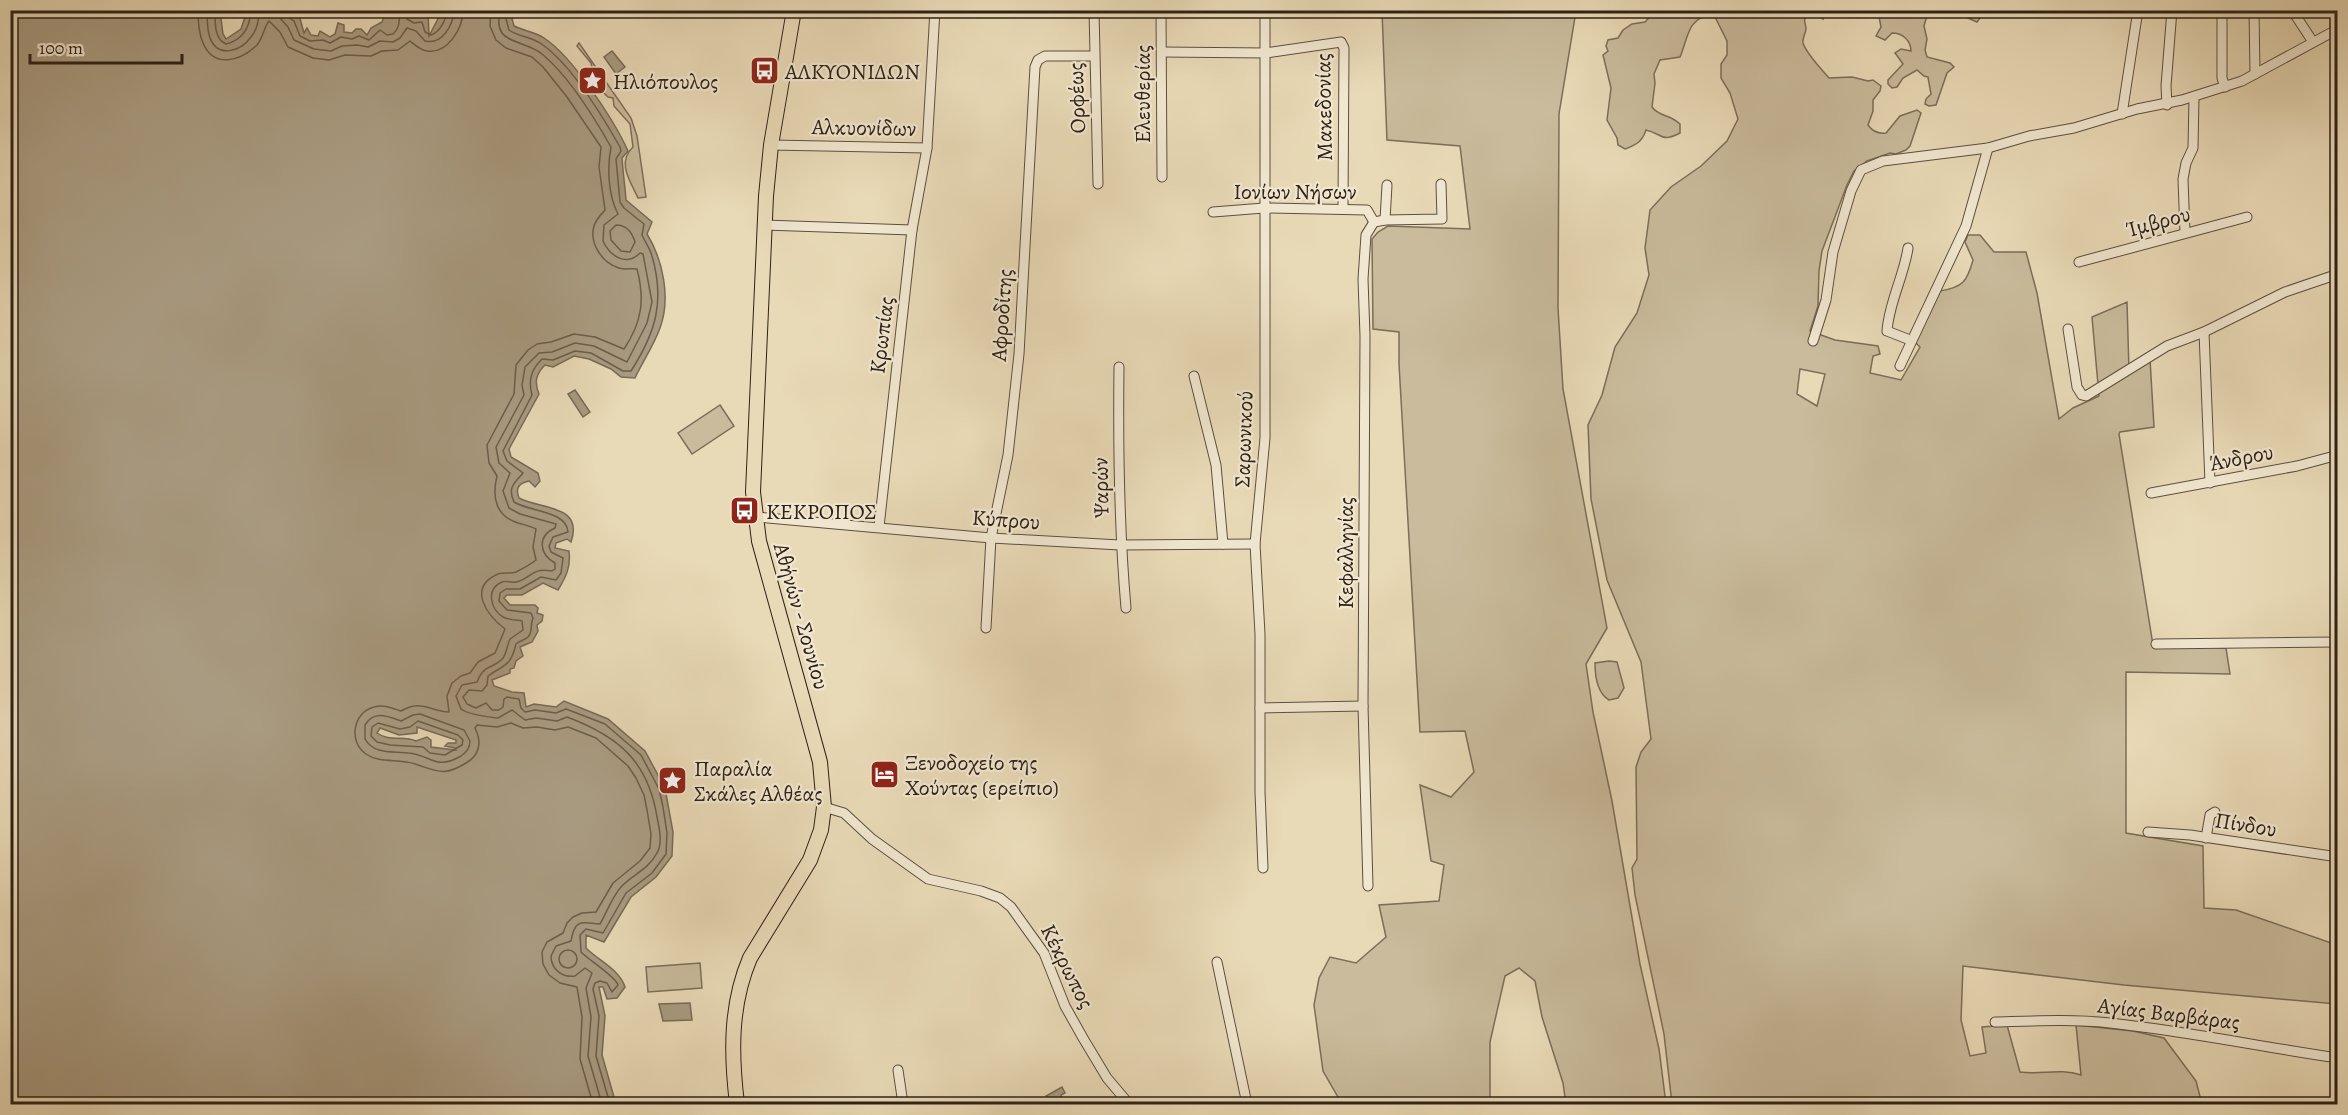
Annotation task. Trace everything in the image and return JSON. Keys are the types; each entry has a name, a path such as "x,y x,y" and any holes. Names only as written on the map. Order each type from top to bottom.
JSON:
{"main road":[{"name":"Αθήνών - Σουνίου","path":"737,1104 732,1042 737,997 744,972 750,958 810,860 821,830 824,807 820,762 759,541 754,467 771,145 794,10"}],"street":[{"name":"Αλκυονίδων","path":"771,145 927,148 934,10"},
{"name":"Ορφέως","path":"1094,10 1098,184"},
{"name":"Ελευθερίας","path":"1161,10 1162,177"},
{"name":"Σαρωνικού","path":"1263,868 1260,634 1255,544 1265,438 1265,10"},
{"path":"2122,114 2138,10"},
{"path":"2167,105 2166,78 2172,10"},
{"path":"2222,10 2222,78 2225,87"},
{"path":"2254,10 2255,74"},
{"path":"2292,10 2313,42"},
{"path":"1813,341 1826,300 1833,252 1851,191 1862,170 1883,161 1988,148 2029,136 2074,128 2122,114 2167,105 2225,87 2255,74 2337,29"},
{"name":"Μακεδονίας","path":"1266,53 1341,42 1344,48 1343,208"},
{"path":"1162,52 1266,53"},
{"name":"Αφροδίτης","path":"986,628 991,538 1008,456 1018,354 1035,67 1038,60 1045,56 1094,56"},
{"path":"2185,233 2183,179 2193,148 2194,96"},
{"name":"Κρωπίας","path":"879,527 912,230 927,148"},
{"path":"1899,366 1966,226 1988,148"},
{"name":"Ιονίων Νήσων","path":"1213,212 1264,208 1343,208 1367,210 1374,222 1442,219 1441,184"},
{"path":"1385,220 1387,185"},
{"name":"Ίμβρου","path":"2079,262 2247,217"},
{"name":"Κεφαλληνίας","path":"1368,886 1363,706 1365,336 1363,279 1366,235 1374,222"},
{"path":"765,225 912,230"},
{"path":"1908,248 1887,331 1910,340"},
{"path":"2068,329 2077,387 2082,395 2086,396 2168,346 2204,332 2285,292 2337,274"},
{"path":"2204,332 2210,483"},
{"name":"Ψαρών","path":"1119,367 1120,545 1126,608"},
{"path":"1194,376 1216,465 1223,544"},
{"name":"Άνδρου","path":"2151,493 2297,466 2337,455"},
{"name":"Κύπρου","path":"756,517 991,538 1120,545 1255,544"},
{"path":"2156,644 2337,642"},
{"path":"1260,708 1363,706"},
{"name":"Κέκρωπος","path":"824,807 844,813 872,839 928,879 981,891 1000,898 1011,906 1044,953 1065,1006 1083,1038 1107,1078 1129,1104"},
{"path":"2206,838 2210,815 2215,812"},
{"name":"Πίνδου","path":"2148,832 2337,857"},
{"path":"1217,962 1247,1104"},
{"name":"Αγίας Βαρβάρας","path":"1995,1022 2056,1020 2110,1023 2337,1058"},
{"path":"898,1070 900,1104"}],"shaded area":[{"path":"1382,11 1576,11 1559,114 1558,308 1563,389 1607,628 1586,664 1640,964 1659,1049 1666,1104 1566,1104 1563,1083 1542,1017 1535,981 1519,968 1505,976 1490,1042 1490,1104 1342,1104 1323,1071 1314,1005 1319,978 1330,957 1356,963 1386,937 1379,905 1439,901 1444,865 1431,861 1420,785 1451,797 1474,772 1465,731 1420,732 1399,332 1373,329 1372,239 1378,232 1388,226 1470,229 1460,146 1387,140"},
{"path":"1665,11 1825,11 1823,19 1813,13 1807,14 1803,43 1829,78 1852,77 1873,80 1881,86 1873,100 1873,111 1868,125 1873,130 1886,133 1900,116 1917,110 1921,113 1910,146 1906,150 1867,161 1854,171 1822,251 1818,306 1810,331 1835,340 1878,346 1880,354 1873,356 1870,373 1901,380 1920,347 1914,341 1940,291 1954,288 1969,274 1973,260 1965,242 1968,235 1980,235 1994,252 2026,252 2037,293 2059,419 2073,408 2099,396 2092,317 2127,302 2129,371 2150,359 2154,427 2119,434 2153,645 2226,648 2230,674 2126,672 2126,833 2203,846 2204,908 2236,910 2337,945 2337,1004 2124,985 1963,966 1961,1020 1970,1056 1986,1053 1982,1027 2007,1025 2020,1072 2028,1073 2066,1072 2081,1075 2076,1025 2133,1031 2164,1038 2196,1081 2202,1104 1672,1104 1664,1034 1635,895 1632,868 1637,859 1636,767 1641,752 1651,739 1641,662 1607,580 1591,499 1588,425 1602,395 1615,347 1637,313 1649,275 1645,248 1650,210 1671,187 1701,166 1727,141 1738,119 1730,93 1721,78 1721,64 1727,55 1727,41 1712,15 1693,24 1680,57 1660,60 1654,74 1652,107 1680,124 1680,133 1665,138 1646,130 1643,137 1635,144 1625,149 1618,145 1617,138 1607,120 1611,88 1603,55 1608,51 1606,46 1608,40 1618,38 1623,30 1632,24 1645,22 1653,13","holes":["1800,369 1825,374 1817,406 1797,394"]},
{"path":"1878,11 1931,11 1928,12 1924,26 1927,57 1950,63 1954,67 1947,73 1936,105 1925,104 1931,94 1928,77 1917,70 1903,78 1897,87 1892,88 1888,84 1888,80 1903,64 1895,53 1901,49 1911,51 1911,47 1906,38 1900,34 1892,33 1885,40 1876,36 1881,27"},
{"path":"1952,11 1985,11 1977,22"},
{"path":"579,43 631,118 637,136 646,197 638,198 626,172 626,159 633,147 630,124 614,106 613,98 603,92 600,79 593,71 591,63 577,46"},
{"path":"720,405 734,426 692,454 678,433"},
{"path":"1617,662 1624,688 1618,698 1609,700 1599,689 1595,663"},
{"path":"700,963 702,988 648,992 646,967"}],"water":[{"path":"396,10 407,13 410,11 415,17 418,16 417,11 428,11 429,36 442,11 520,11 512,19 514,26 544,38 567,59 603,106 622,138 628,151 622,158 626,200 652,222 647,234 653,244 664,280 665,304 660,328 635,378 621,377 611,369 589,359 574,356 553,367 545,365 538,375 536,382 539,394 509,449 511,457 538,473 540,481 535,487 529,481 520,485 517,491 519,498 558,510 571,521 573,530 571,542 567,539 556,543 555,548 569,551 569,567 558,590 543,583 522,595 507,595 504,598 510,605 535,605 538,608 537,613 543,615 532,642 520,647 523,656 516,661 514,668 510,669 510,673 492,680 494,686 524,693 526,707 534,704 556,707 564,701 608,719 645,751 665,788 673,832 672,856 656,877 631,897 604,942 586,935 586,948 618,975 625,987 617,998 607,999 603,987 599,987 605,1016 602,1055 616,1104 11,1104 10,11 220,11 223,34 226,39 241,29 247,11 291,11 299,15 304,33 307,28 311,35 318,36 320,31 330,37 335,34 338,23 344,25 344,32 352,33 356,29 361,29 367,35 371,28 382,22 386,15","holes":["417,727 456,740 456,743 448,743 445,746 456,750 431,747 431,740 427,737 416,741 386,737 377,733 380,728 399,735 417,733"]},
{"path":"612,51 625,67 616,74 604,57"},
{"path":"575,390 590,412 583,417 568,394"},
{"path":"690,1003 692,1020 663,1021 659,1004"},
{"path":"1062,1087 1065,1093 1061,1095 1063,1099 1050,1104 1046,1096"}],"place":[{"name":"ΑΛΚΥΟΝΙΔΩΝ","path":"764,71"},
{"name":"Ηλιόπουλος","path":"592,81"},
{"name":"ΚΕΚΡΟΠΟΣ","path":"745,511"},
{"name":"Ξενοδοχείο της Χούντας (ερείπιο)","path":"884,775"},
{"name":"Παραλία Σκάλες Αλθέας","path":"673,781"}]}
